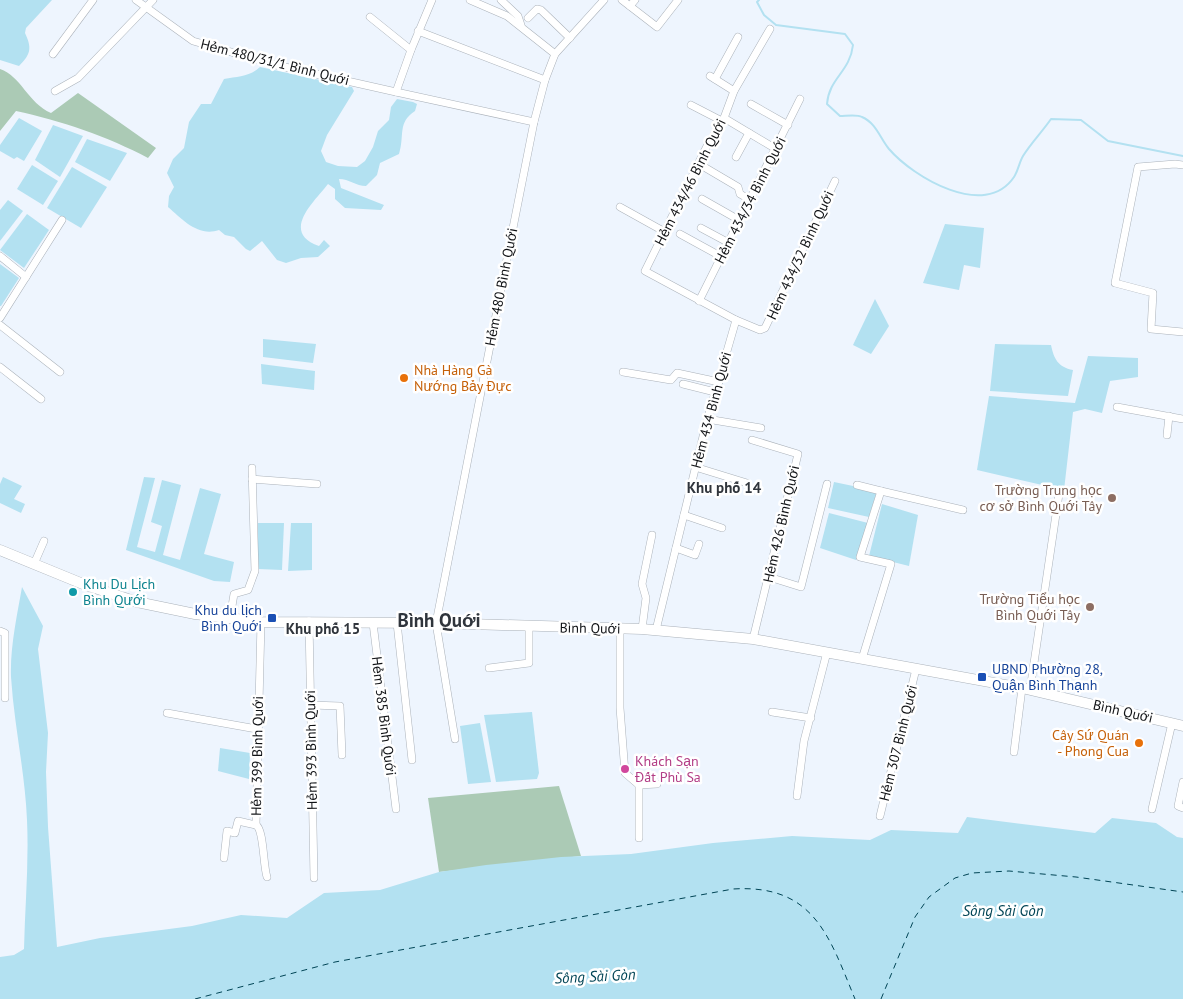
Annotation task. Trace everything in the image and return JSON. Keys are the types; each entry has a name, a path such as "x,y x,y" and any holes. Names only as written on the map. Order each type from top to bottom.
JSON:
{"main road":[{"name":"Bình Quới","path":"0,552 83,584 137,602 230,618 261,622 436,623 642,629 753,639 1026,689 1183,726"}],"street":[{"path":"53,54 93,0"},
{"name":"Hẻm 480/31/1 Bình Quới","path":"136,0 193,41 276,65 534,122"},
{"path":"55,91 78,78 153,0"},
{"path":"396,92 410,50 432,0"},
{"path":"470,0 507,16 521,25 555,54"},
{"path":"501,0 518,16 521,25"},
{"path":"622,0 632,3 657,28 678,0"},
{"name":"Hẻm 480 Bình Quới","path":"436,623 534,122 545,80 555,54 602,1"},
{"path":"528,18 537,9 541,10 570,38"},
{"path":"370,17 410,50"},
{"name":"Hẻm 434/46 Bình Quới","path":"699,301 644,271 723,119 734,91 770,28"},
{"path":"418,31 545,80"},
{"path":"734,91 713,78 738,37"},
{"name":"Hẻm 434/34 Bình Quới","path":"699,301 800,99"},
{"path":"751,104 788,125"},
{"path":"691,105 723,119 776,149"},
{"path":"736,157 749,134"},
{"path":"699,164 738,186 740,194 749,200"},
{"path":"1183,165 1138,167 1115,283 1154,293 1151,329 1183,332"},
{"name":"Hẻm 434/32 Bình Quới","path":"736,320 760,330 765,328 835,180"},
{"path":"702,198 739,220"},
{"path":"620,207 665,232"},
{"path":"0,318 62,220"},
{"path":"701,228 729,242"},
{"path":"680,234 722,257"},
{"path":"0,256 26,277"},
{"path":"699,301 736,320"},
{"name":"Hẻm 434 Bình Quới","path":"656,630 707,419 736,320"},
{"path":"0,325 60,372"},
{"path":"0,367 41,399"},
{"path":"622,372 671,380 677,373 718,382"},
{"path":"683,384 715,392"},
{"path":"1118,406 1183,419"},
{"path":"1167,435 1169,416"},
{"path":"707,419 761,428"},
{"name":"Hẻm 426 Bình Quới","path":"752,440 798,454 753,639"},
{"path":"230,618 234,594 248,590 255,571 252,468"},
{"path":"695,468 747,483"},
{"path":"252,478 317,484"},
{"path":"769,577 802,587 827,484"},
{"path":"857,485 963,510"},
{"path":"862,659 891,564 860,557 881,491"},
{"path":"1014,752 1059,494"},
{"path":"684,515 722,528"},
{"path":"642,629 646,598 642,584 652,535"},
{"path":"34,564 44,541"},
{"path":"676,548 695,555 698,544"},
{"name":"Hẻm 393 Bình Quới","path":"309,621 314,878"},
{"name":"Hẻm 399 Bình Quới","path":"224,858 227,831 235,833 238,821 256,825 261,622"},
{"name":"Hẻm 385 Bình Quới","path":"372,623 396,809"},
{"path":"397,623 412,760"},
{"path":"436,623 455,739"},
{"path":"489,668 529,663 529,627"},
{"path":"620,629 620,708 625,773 639,785 657,784"},
{"path":"0,631 5,633 5,698"},
{"path":"796,796 803,746 827,652"},
{"name":"Hẻm 307 Bình Quới","path":"880,816 916,669"},
{"path":"311,705 340,706 342,755"},
{"path":"772,712 811,718"},
{"path":"167,713 257,728"},
{"path":"1152,809 1172,723"},
{"path":"1183,782 1178,806 1183,808"},
{"path":"639,785 639,838"},
{"path":"256,825 261,831 263,865 268,877"}],"green space":[{"path":"0,69 14,77 43,109 51,113 78,93 156,148 148,158 84,130 16,111 0,131"},
{"path":"559,786 581,856 439,872 428,798"}],"water":[{"path":"0,0 52,0 26,28 25,33 29,43 29,51 19,66 0,60"},
{"path":"260,67 352,87 354,91 327,135 321,151 326,162 338,166 357,167 365,161 373,147 378,131 389,120 391,107 397,99 417,104 415,111 406,120 402,130 399,154 380,163 377,175 366,186 339,179 341,188 384,205 381,210 345,208 335,199 335,189 328,184 309,208 301,225 302,233 308,240 319,246 324,240 330,246 318,257 301,258 286,263 277,260 262,241 250,251 234,237 225,235 219,230 204,231 191,226 168,207 169,196 174,187 167,173 173,159 184,148 189,122 201,104 211,104 224,79 239,77"},
{"path":"19,118 42,131 24,161 17,157 14,159 0,151 0,145"},
{"path":"53,125 83,136 60,177 35,160"},
{"path":"87,139 127,153 110,181 75,162"},
{"path":"32,165 58,181 43,205 17,189"},
{"path":"72,167 107,187 81,228 47,208"},
{"path":"8,200 23,211 0,241 0,210"},
{"path":"27,214 49,230 24,268 0,250"},
{"path":"945,224 984,228 980,268 964,265 959,290 923,283"},
{"path":"0,264 19,278 1,306 0,306"},
{"path":"875,299 889,326 871,354 853,345"},
{"path":"263,339 316,344 313,363 263,357"},
{"path":"995,344 1051,345 1058,362 1064,367 1073,370 1068,396 990,391"},
{"path":"1088,356 1138,358 1138,377 1110,381 1102,413 1085,409 1073,412 1064,490 977,470 989,396 1075,403"},
{"path":"261,364 315,371 314,390 262,384"},
{"path":"3,477 22,486 14,499 25,504 21,513 0,503 0,484"},
{"path":"144,477 155,478 137,547 155,552 162,526 151,522 162,480 181,485 163,555 180,560 200,488 221,494 204,554 234,562 230,582 214,581 126,550"},
{"path":"834,482 877,491 869,517 828,508"},
{"path":"882,504 918,515 909,566 869,556"},
{"path":"829,513 868,523 856,560 820,548"},
{"path":"258,523 284,523 282,570 258,569"},
{"path":"291,523 312,523 312,570 288,571"},
{"name":"Sông Sài Gòn","path":"22,587 43,626 38,649 48,733 46,772 48,827 57,947 100,938 192,926 241,915 287,918 324,893 380,890 439,872 486,865 561,857 631,854 713,843 792,836 870,840 891,830 958,833 967,817 1095,833 1112,818 1156,823 1177,837 1183,838 1183,999 0,999 0,957 14,955 24,949 27,820 11,677 13,643"},
{"path":"532,712 539,773 537,779 496,782 484,715"},
{"path":"480,723 491,782 468,784 460,726"},
{"path":"220,748 250,753 249,779 218,771"}],"waterway":[{"path":"759,0 757,2 764,15 776,25 845,34 853,45 851,54 831,88 827,104 840,116 857,116 867,120 900,160 931,182 950,190 986,195 1001,189 1014,177 1023,156 1051,119 1081,120 1108,141 1183,156"}],"ferry route":[{"path":"881,999 915,917 929,897 955,878 972,873 1009,871 1076,877 1183,892"},
{"path":"195,999 335,962 733,889 760,890 783,895 800,905 815,918 836,955 855,999"}],"place":[{"name":"Nhà Hàng Gà Nướng Bảy Đực","path":"404,378"},
{"name":"Trường Trung học cơ sở Bình Quới Tây","path":"1112,498"},
{"name":"Khu Du Lịch Bình Qưới","path":"73,592"},
{"name":"Trường Tiểu học Bình Quới Tây","path":"1090,607"},
{"name":"Khu du lịch Bình Quới","path":"272,618"},
{"name":"UBND Phường 28, Quận Bình Thạnh","path":"982,677"},
{"name":"Cây Sứ Quán - Phong Cua","path":"1139,743"},
{"name":"Khách Sạn Đất Phù Sa","path":"625,769"}],"district":[{"name":"Khu phố 14","path":"724,487"},
{"name":"Bình Quới","path":"439,620"},
{"name":"Khu phố 15","path":"323,628"}]}
